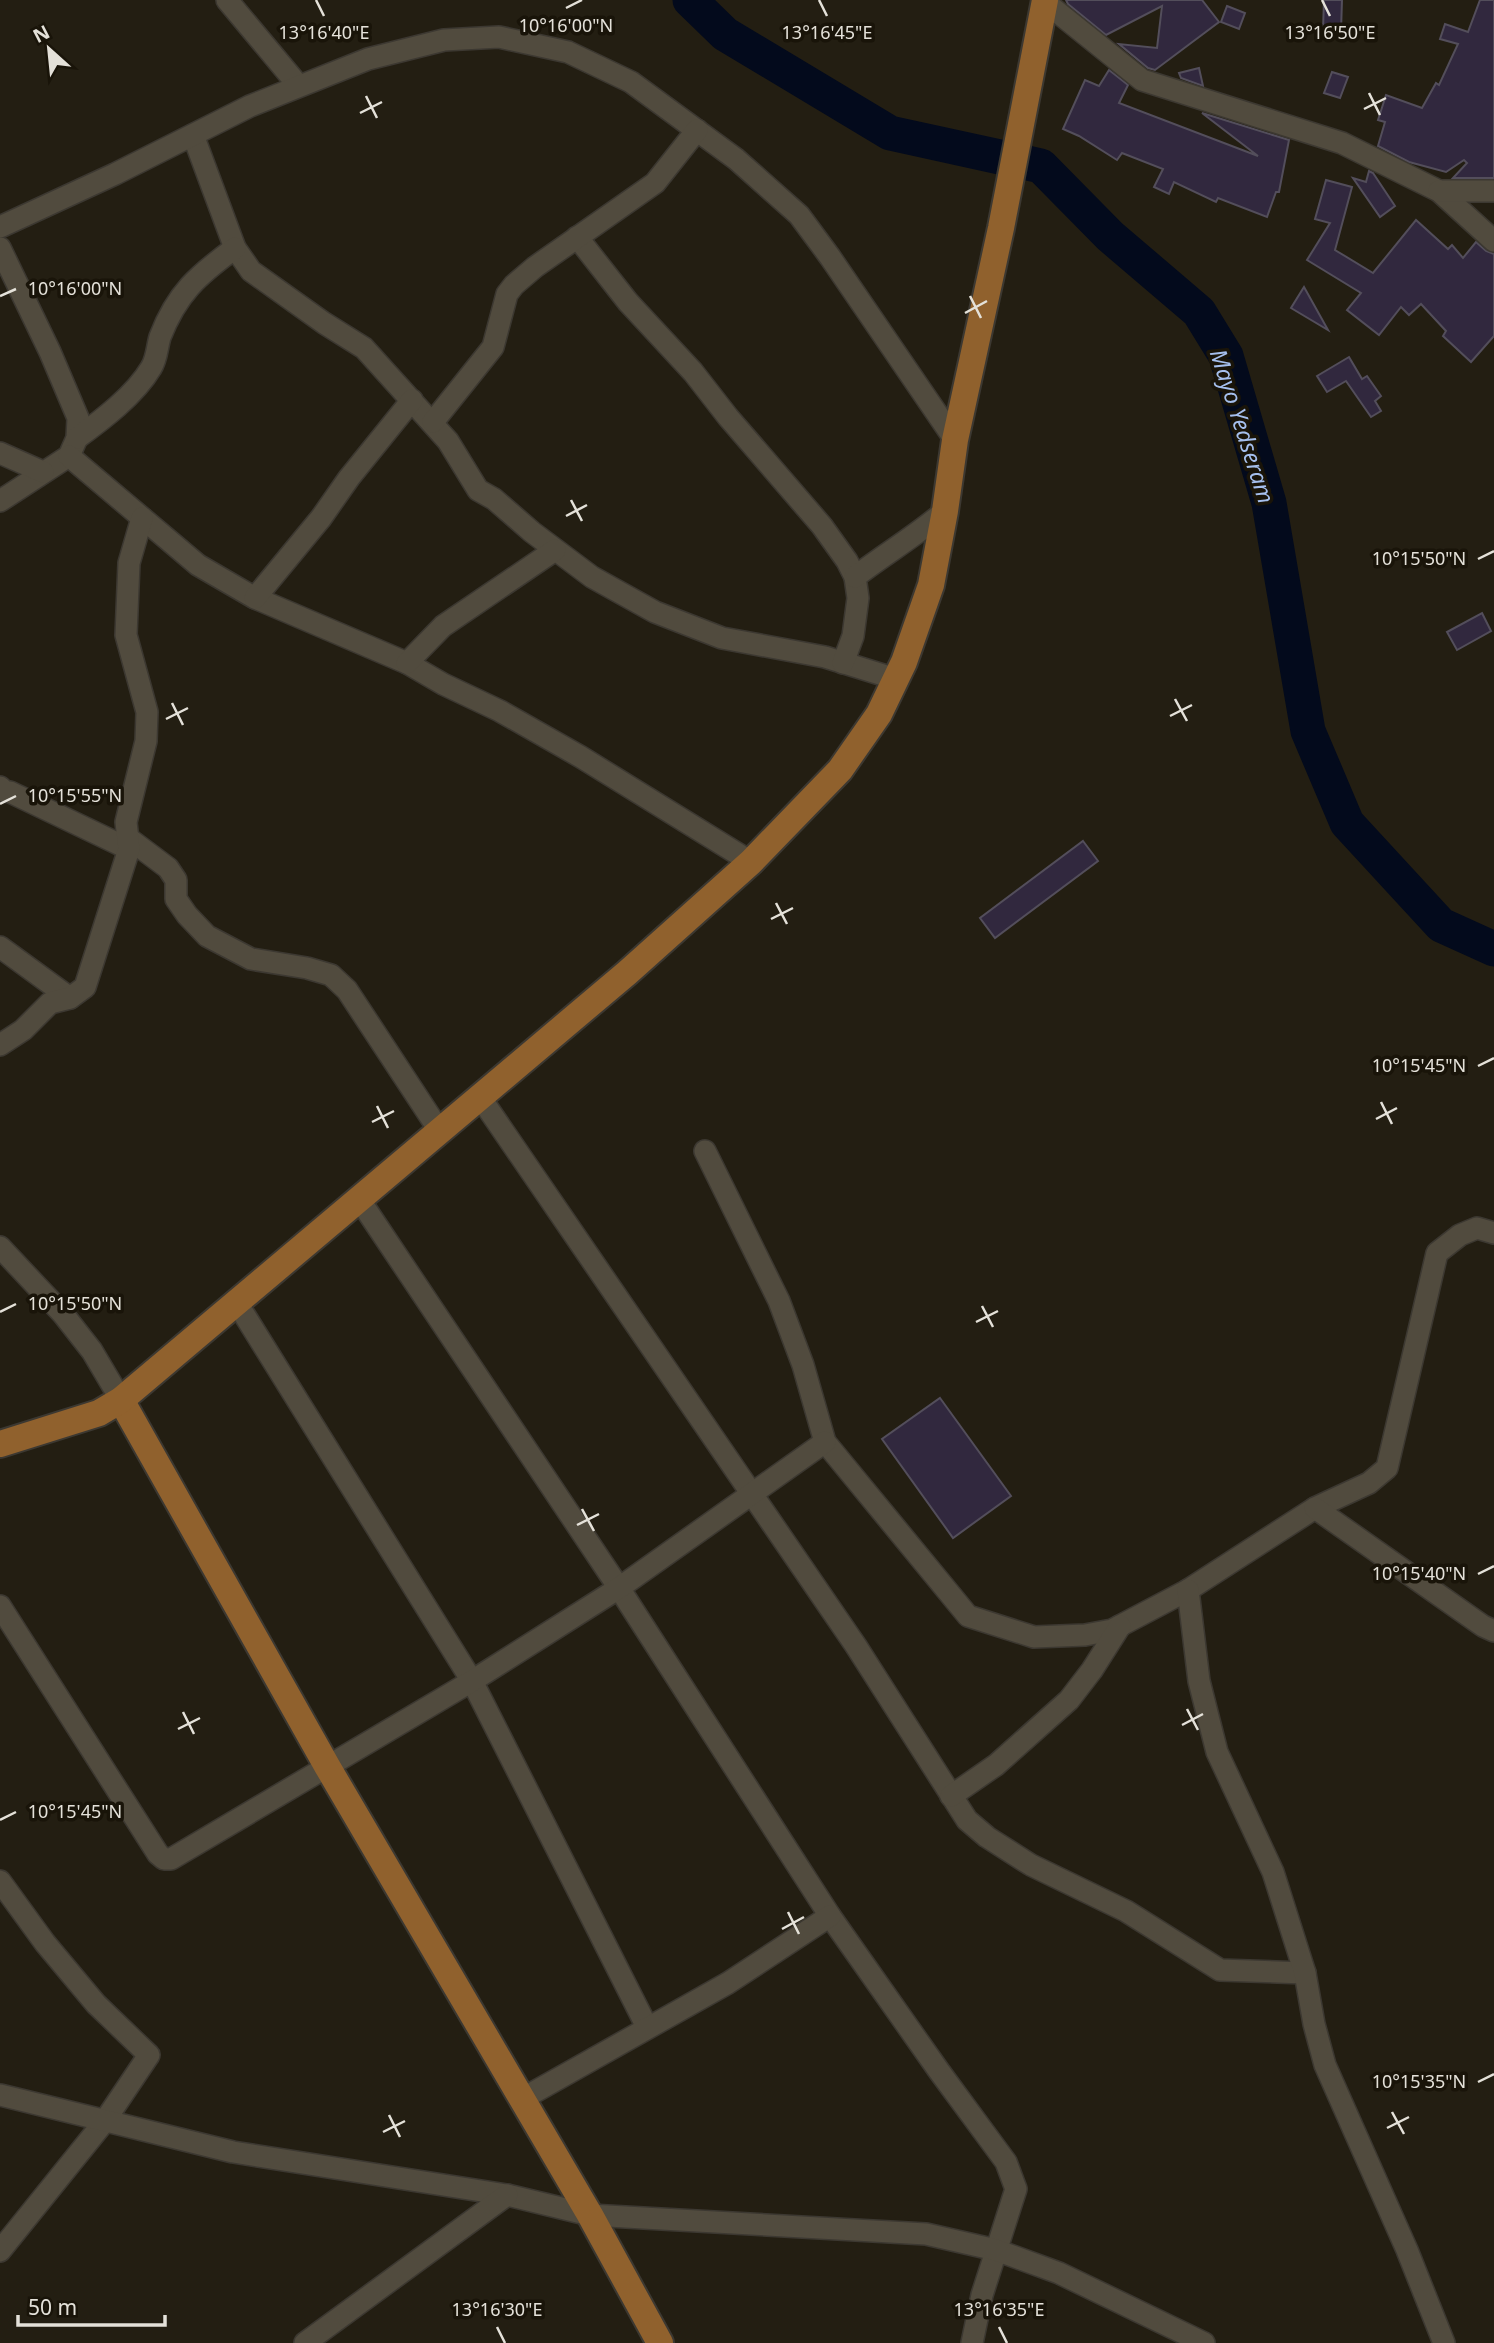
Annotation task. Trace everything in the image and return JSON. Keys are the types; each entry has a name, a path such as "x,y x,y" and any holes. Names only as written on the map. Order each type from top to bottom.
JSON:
{"main road":[{"path":"0,1444 88,1417 121,1399 627,973 751,862 840,769 878,714 896,679 931,585 956,440 1045,1"},
{"path":"121,1399 327,1766 590,2215 660,2343"}],"street":[{"path":"228,0 298,85"},
{"path":"1045,1 1142,80 1342,144 1439,191 1494,241"},
{"path":"0,227 298,85 368,59 443,40 499,37 568,52 631,82 736,159 799,215 956,440"},
{"path":"433,422 493,346 507,294 514,285 655,183 697,130"},
{"path":"192,135 235,248 251,271 364,348 433,422 478,490 494,499 555,550 592,578 655,612 722,638 825,657 896,679"},
{"path":"1439,191 1494,191"},
{"path":"577,237 628,302 693,372 822,526 847,561 855,577 858,598 853,636 843,663"},
{"path":"0,248 78,418 73,447"},
{"path":"0,501 43,472 73,447 105,418 153,367 160,338 175,304 189,285 235,248"},
{"path":"255,598 412,400"},
{"path":"73,447 142,518 198,565 255,598 407,663 443,684 500,711 581,757 751,862"},
{"path":"0,453 43,472"},
{"path":"855,577 879,558 897,549 945,511"},
{"path":"0,1045 23,1030 50,1003 70,998 85,987 129,844 126,822 146,741 147,712 126,635 129,563 142,518"},
{"path":"407,663 443,625 555,550"},
{"path":"1,791 9,792 129,844 168,868 176,880 176,899 207,936 251,959 307,968 331,975 347,990 439,1130"},
{"path":"0,947 70,998"},
{"path":"480,1097 856,1646 967,1820 987,1837 1031,1864 1126,1910 1220,1969 1305,1973"},
{"path":"705,1151 779,1301 803,1364 825,1441 968,1616 1034,1637 1085,1635 1112,1630 1188,1590 1315,1508 1369,1483 1387,1468 1437,1253 1460,1235 1477,1228 1494,1233"},
{"path":"359,1199 619,1588 830,1916 1006,2162 1016,2189 982,2295 972,2343"},
{"path":"0,1247 63,1314 92,1351 121,1399"},
{"path":"237,1303 472,1681 648,2027"},
{"path":"0,1606 158,1854 164,1859 171,1859 472,1681 619,1588 825,1441"},
{"path":"1315,1508 1490,1624"},
{"path":"1188,1590 1199,1681 1217,1752 1273,1872 1305,1973 1325,2065 1407,2250 1444,2343"},
{"path":"951,1796 996,1765 1069,1700 1120,1626"},
{"path":"0,1881 45,1943 96,2004 149,2055 104,2122 0,2251"},
{"path":"522,2099 728,1983 830,1916"},
{"path":"0,2095 233,2152 507,2195 590,2215 926,2234 996,2250 1059,2273 1205,2343"},
{"path":"305,2343 507,2195"}],"building":[{"path":"1066,0 1202,0 1219,22 1155,70 1148,68 1119,44 1157,48 1162,6 1106,35"},
{"path":"1324,0 1342,0 1341,31 1323,30"},
{"path":"1480,0 1494,0 1494,178 1453,178 1467,163 1464,160 1446,172 1409,162 1378,146 1385,122 1378,120 1386,95 1422,108 1436,83 1439,85 1458,44 1440,39 1445,24 1468,32"},
{"path":"1227,6 1245,13 1239,29 1221,22"},
{"path":"1199,68 1203,86 1181,78 1179,73"},
{"path":"1109,70 1128,85 1119,103 1258,156 1202,113 1289,140 1279,192 1276,192 1267,217 1218,198 1216,202 1174,182 1169,194 1154,187 1163,169 1122,153 1117,160 1063,129 1085,80 1099,86"},
{"path":"1332,72 1348,77 1340,98 1324,93"},
{"path":"1369,171 1395,206 1380,217 1353,178 1366,182"},
{"path":"1326,180 1352,187 1335,250 1373,273 1416,220 1448,249 1452,245 1463,258 1476,242 1494,254 1494,336 1471,362 1443,336 1446,331 1421,304 1409,315 1401,307 1379,335 1347,310 1361,293 1307,260 1330,223 1315,219"},
{"path":"1304,287 1328,330 1291,308"},
{"path":"1349,357 1362,379 1367,376 1381,396 1375,401 1381,411 1371,417 1346,381 1327,392 1317,376"},
{"path":"1482,613 1491,631 1457,650 1447,632"},
{"path":"1083,841 1098,861 995,938 980,918"},
{"path":"940,1398 1011,1496 953,1538 882,1439"}],"waterway":[{"name":"Mayo Yedseram","path":"690,0 725,34 890,133 1041,166 1110,236 1199,312 1226,356 1269,503 1308,731 1347,823 1441,925 1494,949"}]}
